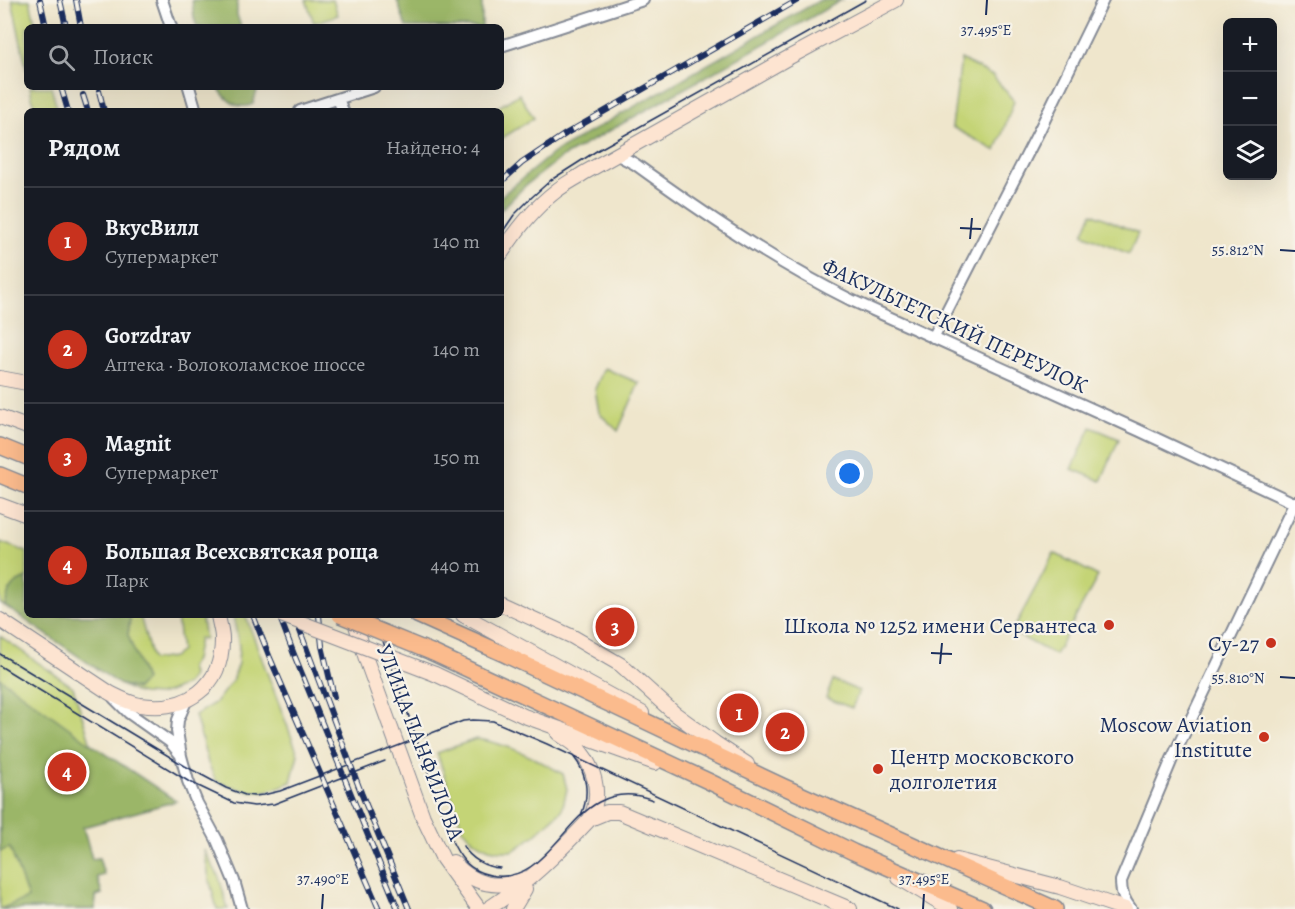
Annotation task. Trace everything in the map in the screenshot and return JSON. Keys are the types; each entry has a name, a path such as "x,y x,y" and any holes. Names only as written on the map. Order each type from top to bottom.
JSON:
{"main road":[{"path":"0,446 24,456"},
{"path":"0,475 24,485"},
{"path":"347,618 431,652 708,781 853,852 983,909"},
{"path":"423,618 782,786 1055,909"}],"street":[{"path":"162,0 170,24"},
{"path":"504,45 643,0"},
{"path":"504,250 522,224 539,206 584,172 786,58 896,0"},
{"path":"933,338 1103,0"},
{"path":"190,90 195,108"},
{"path":"310,108 365,90"},
{"path":"338,99 342,108"},
{"name":"ФАКУЛЬТЕТСКИЙ ПЕРЕУЛОК","path":"616,154 635,164 758,249 851,300 1295,502"},
{"path":"0,378 24,382"},
{"path":"0,417 24,426"},
{"path":"1131,909 1123,897 1122,881 1175,753 1295,502"},
{"path":"0,505 24,515"},
{"path":"504,605 573,637 621,665 674,713 715,743 782,786"},
{"path":"0,620 110,693 125,701 157,707 186,701 206,687 220,658 222,639 218,618"},
{"path":"289,618 435,674 556,731 574,744 587,762 594,778 597,797 595,810 590,819 534,875 510,895 488,909"},
{"name":"УЛИЦА ПАНФИЛОВА","path":"354,618 366,659 423,817 443,859 479,909"},
{"path":"468,618 639,711 676,736"},
{"path":"110,693 129,713 170,742 181,756"},
{"path":"186,701 178,720 177,731 181,756 193,796 217,840 234,881 242,909"},
{"path":"524,716 708,781"},
{"path":"590,819 607,812 619,812 850,909"},
{"path":"438,847 461,872 477,881 498,885 534,875"},
{"path":"853,852 951,909"},
{"path":"935,854 1060,887 1125,909"},
{"path":"513,909 534,875"}],"green space":[{"path":"12,0 30,0 35,24 24,24 24,58"},
{"path":"192,0 237,0 237,15 240,24 196,24"},
{"path":"306,0 333,0 338,15 314,23"},
{"path":"397,0 482,0 482,24 405,24"},
{"path":"820,0 842,0 561,158 525,186 504,207 504,194 553,153"},
{"path":"961,59 993,76 1014,101 996,151 952,127"},
{"path":"31,90 52,90 57,108 34,108"},
{"path":"220,90 257,90 253,104 248,106 237,105"},
{"path":"519,94 534,118 504,137 504,108 497,108"},
{"path":"1092,213 1138,233 1129,254 1083,234"},
{"path":"604,368 639,383 618,431 599,413 595,389"},
{"path":"1091,427 1119,439 1101,481 1072,469"},
{"path":"0,542 24,551 24,580 12,588 5,606 0,603"},
{"path":"1054,553 1098,576 1055,655 1012,632"},
{"path":"24,580 24,618 130,618 128,635 145,680 137,689 119,684 5,606 11,588"},
{"path":"130,618 140,618 152,660 173,657 181,651 177,618 202,618 205,639 199,638 195,660 190,667 192,675 187,684 158,695 135,692 119,684 137,689 145,680 128,635"},
{"path":"234,618 246,618 298,754 291,782 267,791 248,791 216,781 208,763 195,715 216,702 232,681 238,663 239,646"},
{"path":"0,636 73,687 91,744 176,801 83,827 92,859 99,858 104,875 97,877 102,894 96,896 95,909 0,909"},
{"path":"0,678 91,744 176,801 83,827 92,859 99,858 104,875 97,877 102,894 96,896 95,909 0,909 28,898 10,848 0,851"},
{"path":"833,680 859,691 852,708 826,698"},
{"path":"476,739 510,748 563,774 567,789 562,810 534,836 513,851 489,849 474,841 462,828 437,753"},
{"path":"204,850 219,877 228,909 217,909"}],"tram line":[{"path":"504,230 514,215 551,180 598,150 866,0"},
{"path":"375,618 451,839 461,857 471,867 490,875 508,876 523,871 537,862 585,811 599,802 626,795 653,800"},
{"path":"0,654 185,766 226,788 245,795 263,795 280,791 463,721 493,721 547,744 898,909"},
{"path":"0,666 188,781 234,803 254,806 274,804 385,761"},
{"path":"573,756 586,784 586,800 581,815"},
{"path":"463,846 479,862 500,868"}],"railway":[{"path":"40,0 45,24"},
{"path":"60,0 65,24"},
{"path":"76,0 80,24"},
{"path":"504,179 522,163 567,133 798,0"},
{"path":"62,90 67,108"},
{"path":"99,91 103,108"},
{"path":"83,95 87,108"},
{"path":"254,618 379,909"},
{"path":"280,618 398,909"},
{"path":"295,618 362,795 409,909"},
{"path":"319,618 322,646 334,697"}],"place":[{"name":"Школа № 1252 имени Сервантеса","path":"1109,625"},
{"name":"Magnit","path":"615,627"},
{"name":"Су-27","path":"1271,643"},
{"name":"ВкусВилл","path":"739,713"},
{"name":"Gorzdrav","path":"785,732"},
{"name":"Moscow Aviation Institute","path":"1264,737"},
{"name":"Центр московского долголетия","path":"878,769"},
{"name":"Большая Всехсвятская роща","path":"67,772"}]}
